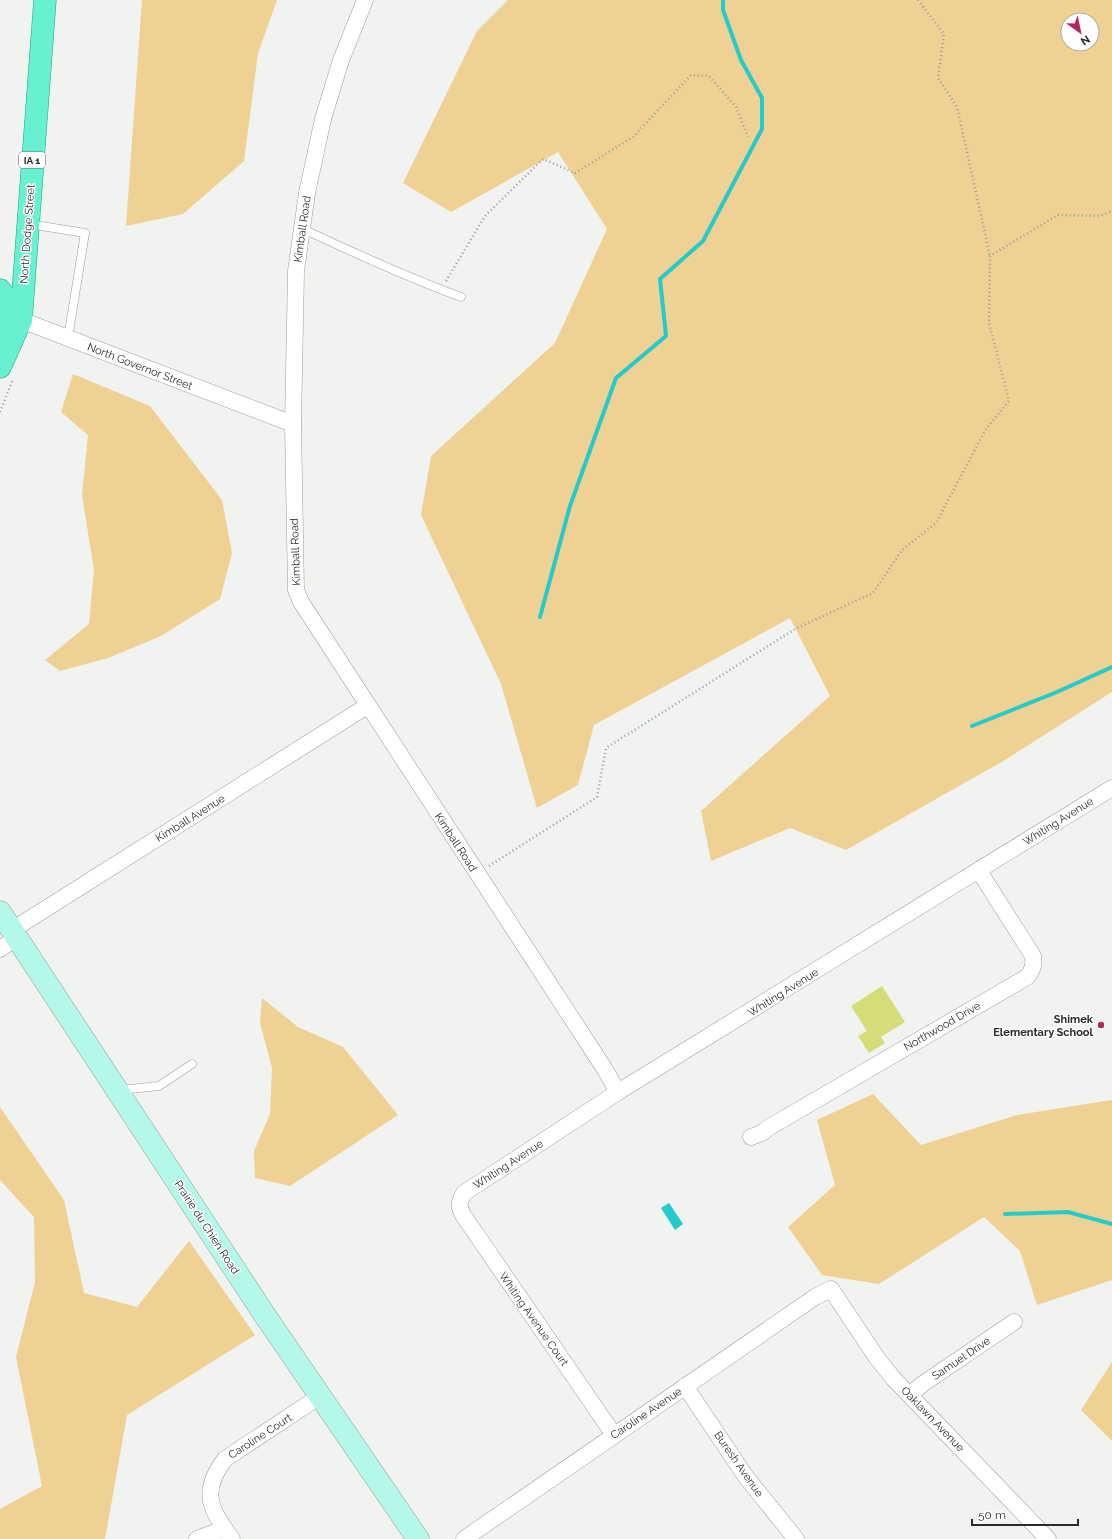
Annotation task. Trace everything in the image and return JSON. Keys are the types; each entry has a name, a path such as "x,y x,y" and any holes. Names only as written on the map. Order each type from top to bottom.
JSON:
{"main road":[{"name":"North Dodge Street","path":"4,359 10,321 25,260 45,0"},
{"path":"0,282 15,274 25,260"},
{"path":"0,290 10,321"}],"street":[{"name":"Kimball Road","path":"365,0 341,60 323,119 301,228 294,297 293,424 296,590 301,602 367,706 604,1068 618,1092"},
{"name":"North Governor Street","path":"10,321 68,338 293,424"},
{"name":"Kimball Avenue","path":"10,939 367,706"},
{"name":"Whiting Avenue","path":"459,1202 464,1193 618,1092 1112,788"},
{"name":"Northwood Drive","path":"751,1137 762,1133 768,1128 1027,977 1032,971 1034,964 1033,956 978,871"},
{"name":"Prairie du Chien Road","path":"0,912 10,939 118,1091 320,1396 418,1539"},
{"name":"Whiting Avenue Court","path":"459,1202 459,1208 463,1216 614,1435"},
{"name":"Caroline Avenue","path":"464,1539 685,1386 816,1297 831,1289"},
{"name":"Oaklawn Avenue","path":"831,1289 877,1358 893,1378 1048,1539"},
{"name":"Samuel Drive","path":"910,1394 1014,1322"},
{"name":"Buresh Avenue","path":"685,1386 746,1477 796,1539"},
{"name":"Caroline Court","path":"197,1539 228,1534 217,1519 212,1508 210,1494 217,1470 225,1459 320,1396"}],"lane":[{"path":"28,224 85,233 68,338"},
{"path":"301,228 366,259 440,290 461,297"},
{"path":"118,1091 159,1086 192,1064"}],"path":[{"path":"477,873 597,797 606,748 794,629 873,593 902,550 936,524 986,429 1009,401 989,323 990,256 957,107 938,78 944,34 918,0"},
{"path":"440,290 485,216 543,159 575,173 633,137 691,75 709,76 736,107 748,137"},
{"path":"990,256 1058,215 1100,216 1112,211"}],"shaded area":[{"path":"142,0 277,0 258,53 244,161 183,214 126,226"},
{"path":"508,0 1112,0 1112,692 1005,760 846,850 790,828 711,861 701,811 830,696 790,618 594,725 578,785 537,808 501,684 421,515 431,456 555,343 607,229 558,152 451,212 403,183 477,31"},
{"path":"73,374 150,406 222,500 232,553 220,599 161,636 108,658 60,671 45,660 89,624 94,570 82,495 88,435 61,412"},
{"path":"262,998 298,1027 343,1047 398,1115 290,1186 255,1178 254,1151 270,1114 272,1068 260,1023"},
{"path":"873,1094 921,1145 1017,1115 1112,1100 1112,1280 1037,1305 1020,1251 984,1217 879,1284 822,1275 788,1227 835,1185 817,1120"},
{"path":"0,1107 64,1200 84,1293 137,1307 189,1241 255,1335 127,1415 105,1539 0,1539 0,1509 42,1486 16,1357 35,1282 34,1217 0,1180"},
{"path":"1112,1362 1112,1441 1081,1410"}],"water":[{"path":"669,1203 683,1224 675,1230 661,1208"}],"building":[{"path":"882,986 905,1022 881,1037 885,1043 869,1053 858,1036 867,1031 851,1006"}],"waterway":[{"path":"540,617 570,506 616,378 666,336 660,279 703,241 762,129 762,98 741,60 723,10 723,0"},
{"path":"972,726 1057,692 1112,667"},
{"path":"1005,1214 1068,1212 1112,1224"}],"place":[{"name":"Shimek Elementary School","path":"1101,1025"}]}
